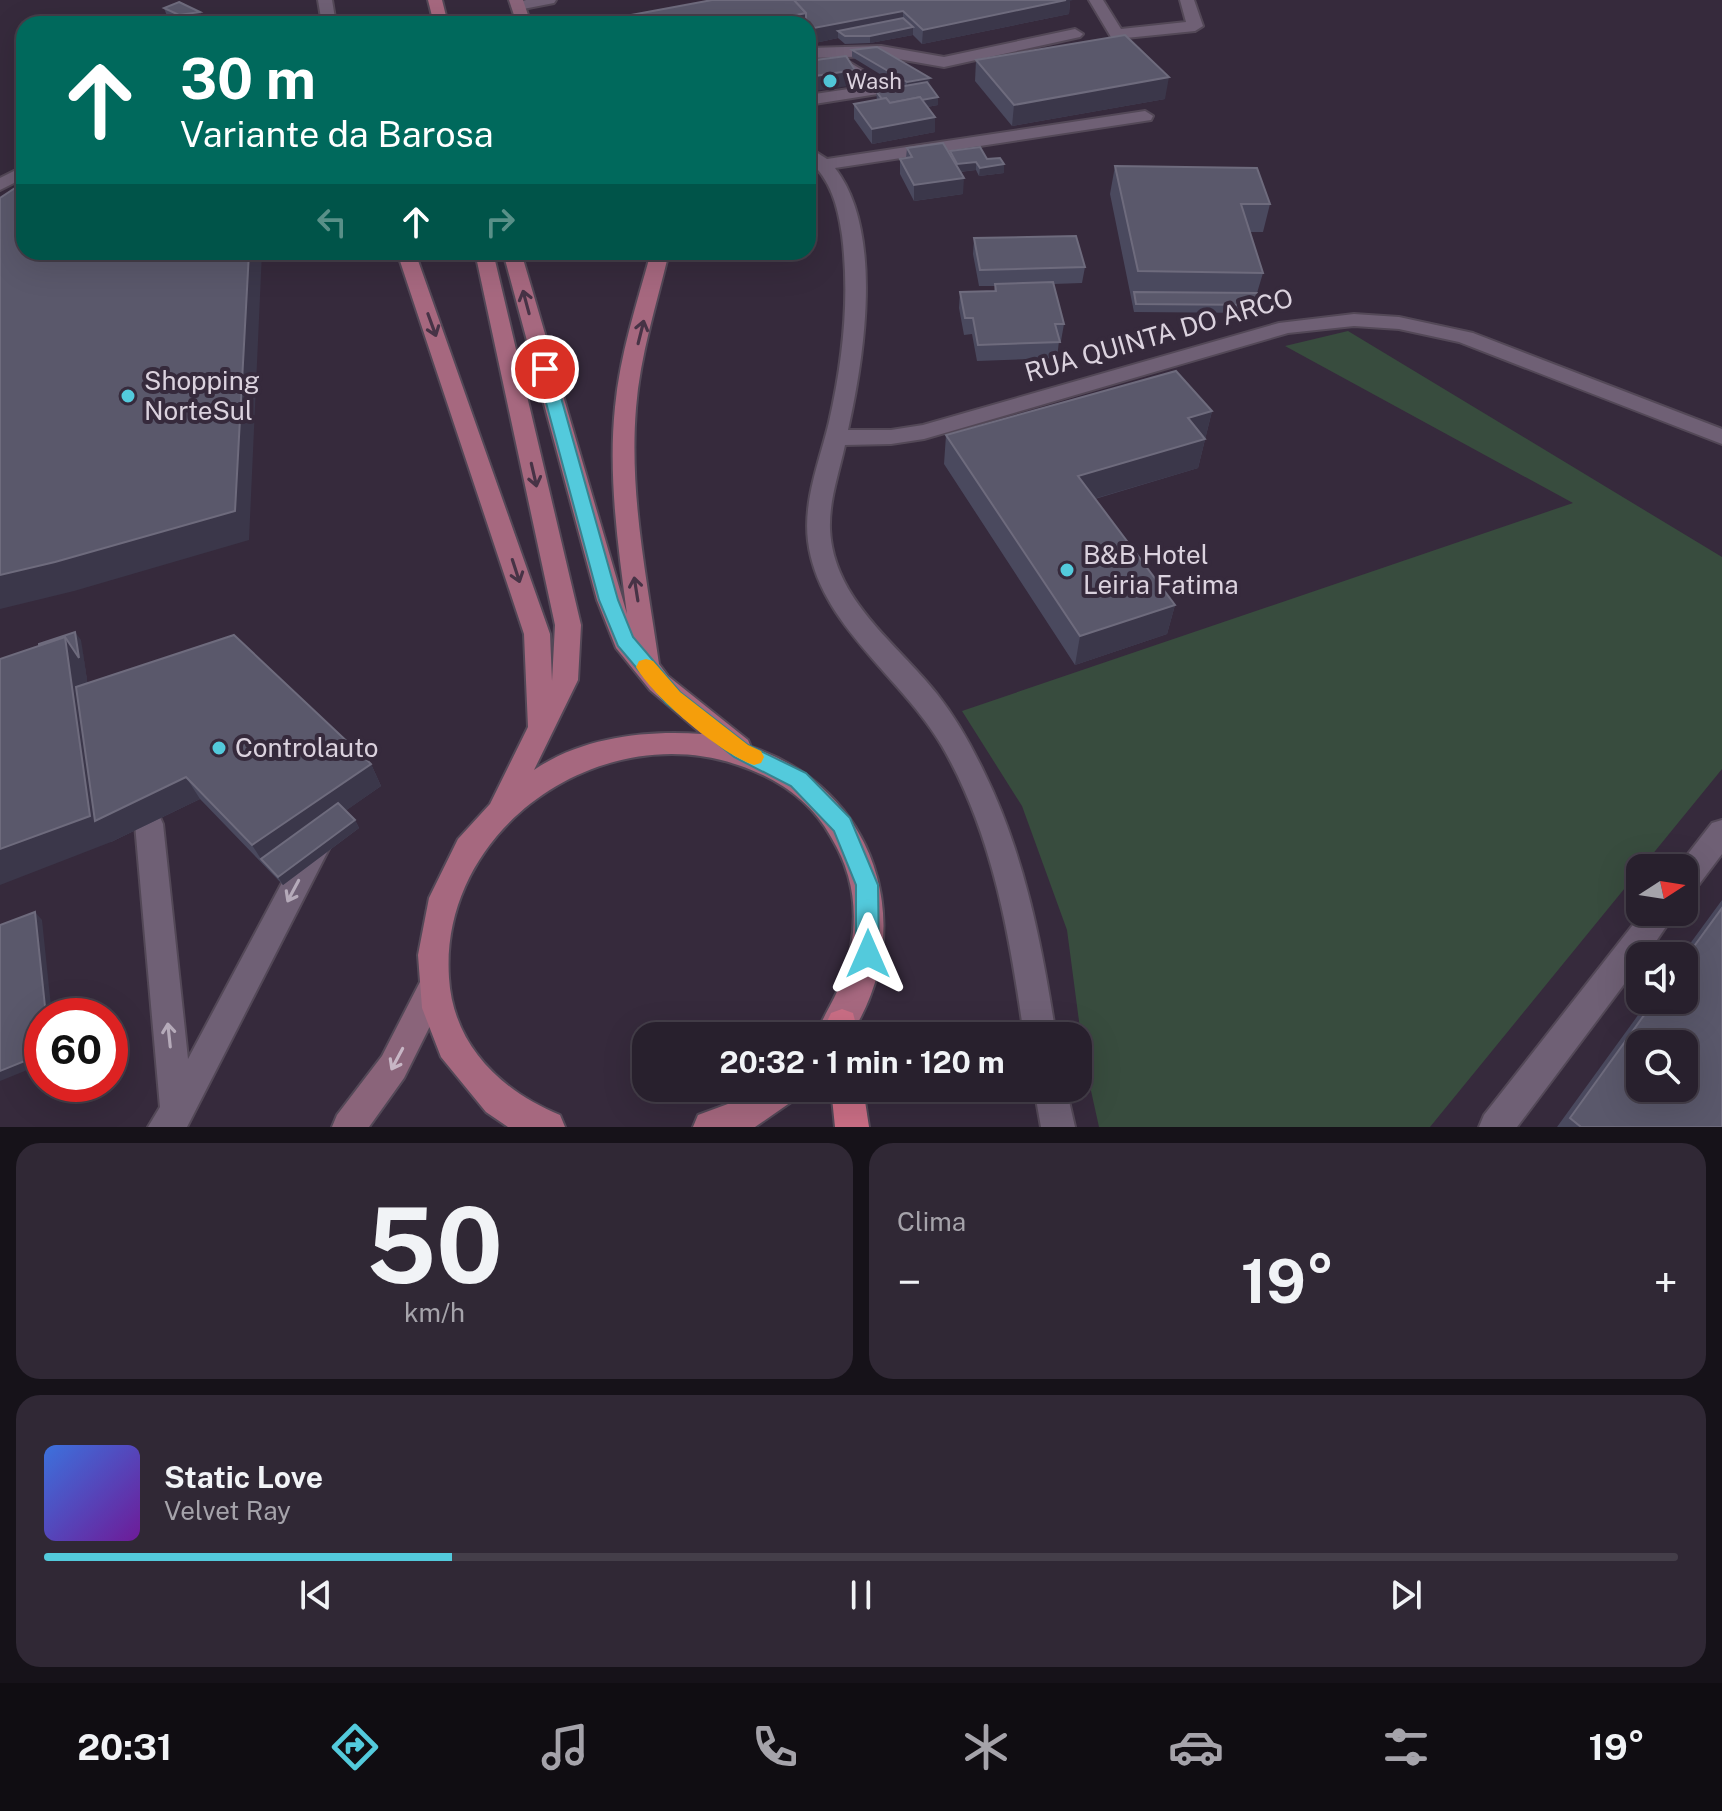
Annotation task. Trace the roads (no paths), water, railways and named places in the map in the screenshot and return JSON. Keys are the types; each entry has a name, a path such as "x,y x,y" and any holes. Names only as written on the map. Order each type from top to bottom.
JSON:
{"highway":[{"path":"849,1102 852,1127"}],"main road":[{"path":"409,260 537,634 540,728"},
{"path":"486,260 568,625 565,680 501,809 459,861 435,924 432,990 449,1043 483,1089 535,1126"},
{"path":"514,260 609,600 625,641 673,697 741,751 799,779 842,825 867,885 868,954 843,1022"},
{"path":"646,666 628,530 624,425 629,381 658,260"},
{"path":"501,809 543,777 591,754 641,743 692,741 741,751"},
{"path":"349,1127 393,1067 432,990"},
{"path":"710,1127 746,1114 763,1102"}],"street":[{"path":"517,3 549,0"},
{"path":"1096,0 1116,34 1195,26 1187,0"},
{"path":"816,53 881,51 944,62 1075,34"},
{"path":"816,67 844,64 884,88 816,99"},
{"path":"1038,1022 1025,937 1006,860 980,791 926,699 856,619 832,582 820,545 818,505 836,438 857,322 857,281 845,200 817,158 1145,116"},
{"name":"RUA QUINTA DO ARCO","path":"836,438 891,437 924,432 1286,327 1318,320 1354,318 1425,327 1466,337 1722,437"},
{"path":"171,1120 329,821"},
{"path":"149,824 171,1120"},
{"path":"1698,864 1722,832"},
{"path":"1496,1127 1650,926"},
{"path":"1053,1102 1058,1127"}],"place":[{"name":"Wash","path":"830,81"},
{"name":"Shopping NorteSul","path":"128,396"},
{"name":"B&B Hotel Leiria Fatima","path":"1067,570"},
{"name":"Controlauto","path":"219,748"}]}
